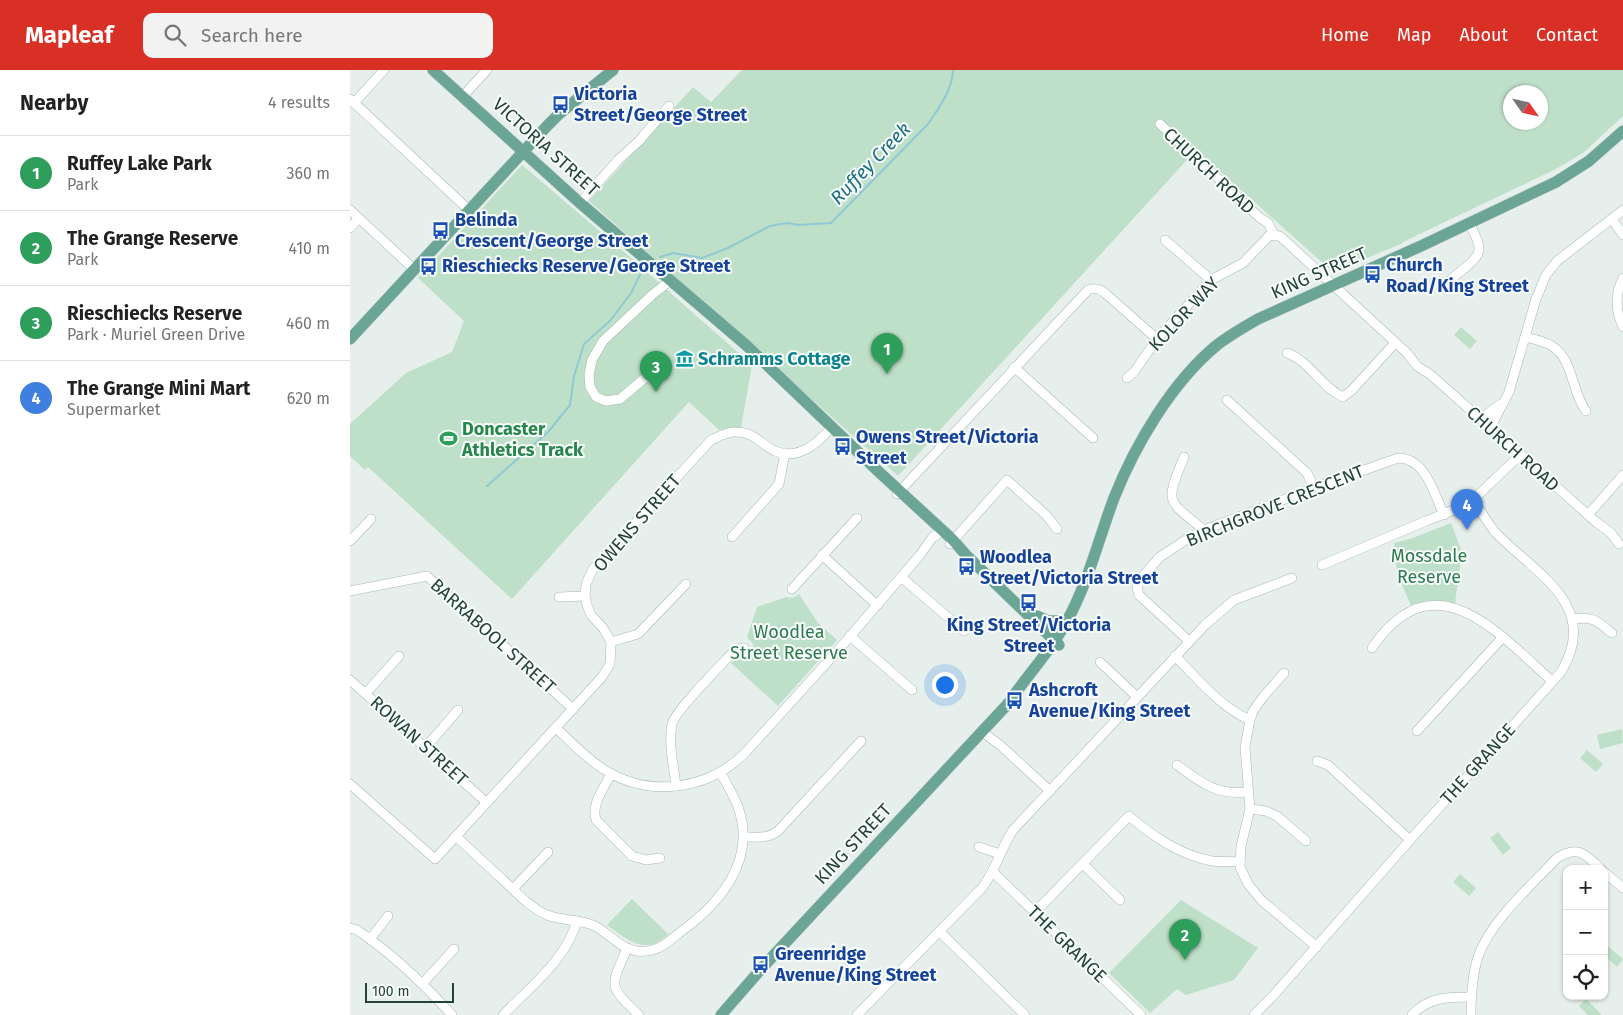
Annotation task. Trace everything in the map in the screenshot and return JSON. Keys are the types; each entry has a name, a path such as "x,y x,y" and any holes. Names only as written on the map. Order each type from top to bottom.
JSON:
{"main road":[{"name":"VICTORIA STREET","path":"433,70 580,203 746,345 940,533 1037,616 1059,640"},
{"path":"350,339 559,114 613,70"},
{"name":"KING STREET","path":"721,1015 983,729 1050,659 1080,590 1119,486 1136,452 1164,405 1199,362 1216,346 1244,327 1566,176 1589,161 1623,131"},
{"name":"KING STREET","path":"1012,698 1023,682 1059,640 1084,602 1099,556 1104,526"},
{"name":"VICTORIA STREET","path":"980,567 1044,630 1059,640"},
{"path":"1037,616 1048,620 1067,621"},
{"path":"1023,682 1042,648 1044,630"}],"street":[{"path":"384,70 352,101 469,210"},
{"path":"463,96 487,70"},
{"path":"580,203 618,160 639,141 669,106"},
{"name":"CHURCH ROAD","path":"1160,124 1259,217 1271,235 1281,237 1407,353 1417,366 1431,375 1596,522 1603,533 1621,546"},
{"path":"350,210 415,270"},
{"path":"1490,428 1510,392 1541,286 1551,268 1557,261 1623,210"},
{"path":"350,228 359,218"},
{"path":"1612,219 1623,236"},
{"path":"1444,289 1449,280 1478,254 1479,246 1469,222"},
{"name":"KOLOR WAY","path":"1127,378 1137,368 1157,339 1211,280 1243,263 1271,235"},
{"path":"1165,240 1211,280"},
{"path":"1623,278 1618,290 1617,301 1623,327"},
{"path":"659,366 620,399 606,402 596,397 590,387 589,375 592,360 603,342 670,280"},
{"path":"899,492 1084,293 1093,288 1100,290 1157,339"},
{"path":"1525,337 1550,345 1562,354 1568,364 1579,402 1586,411"},
{"path":"1287,353 1299,359 1344,400 1395,343"},
{"path":"1014,368 1093,438"},
{"path":"1227,400 1307,473 1314,488"},
{"path":"1480,419 1504,403"},
{"path":"732,537 779,484 785,453 800,452 814,445 832,427"},
{"name":"OWENS STREET","path":"585,596 586,584 593,569 711,440 726,433 742,432 755,437 775,451 785,453"},
{"path":"1322,565 1444,515 1473,500 1496,478 1503,466 1518,453"},
{"path":"1184,457 1172,487 1171,497 1175,506 1204,530"},
{"name":"BIRCHGROVE CRESCENT","path":"1189,641 1139,595 1136,588 1140,579 1160,557 1204,530 1398,458 1408,458 1426,475 1444,515"},
{"path":"1588,515 1623,476"},
{"path":"951,542 1007,480 1047,516 1057,530"},
{"name":"THE GRANGE","path":"1254,1015 1272,998 1410,840 1561,672 1568,661 1572,645 1573,619 1562,597 1553,584 1495,531 1473,500"},
{"path":"792,589 857,518"},
{"path":"350,541 371,519"},
{"path":"556,728 596,765 624,780 641,785 658,787 676,786 702,780 720,772 745,752 940,533"},
{"path":"822,555 877,605"},
{"name":"BARRABOOL STREET","path":"350,591 427,576 573,709"},
{"path":"901,577 964,631"},
{"path":"857,1015 982,888 993,872 1000,854 1014,830 1189,641 1234,600 1292,578"},
{"path":"611,642 638,634 686,584"},
{"path":"350,784 435,859 602,677 610,664 611,642 603,628 590,615 585,596 559,598"},
{"path":"1372,648 1391,623 1402,615 1432,605 1444,606 1460,609 1481,619 1552,681"},
{"path":"1573,619 1588,617 1595,619 1612,633"},
{"path":"850,636 912,690"},
{"path":"1417,731 1503,637"},
{"path":"676,786 670,734 673,721 735,650 744,648"},
{"path":"366,693 399,656"},
{"path":"1175,656 1225,705 1250,720"},
{"path":"1100,662 1137,697"},
{"path":"1284,673 1262,697 1253,711 1250,720 1245,747 1250,808 1241,846 1240,867 1248,884 1262,901 1317,947"},
{"name":"ROWAN STREET","path":"350,680 487,803"},
{"path":"426,747 458,710"},
{"path":"983,729 1050,791"},
{"path":"744,837 765,837 775,833 861,741"},
{"path":"1317,761 1328,765 1410,840"},
{"path":"1177,765 1196,780 1221,792 1248,792"},
{"path":"456,836 530,906 548,916 593,925 627,948 635,951 657,949 666,945 698,919 729,885 740,862 744,837 742,818 738,805 720,772"},
{"path":"611,774 596,804 594,813 596,820 632,856 642,859 660,858"},
{"path":"1250,808 1266,811 1277,816 1306,841"},
{"path":"1035,912 1130,816 1144,829 1178,850 1214,861 1240,862"},
{"path":"979,847 1000,854"},
{"path":"1471,1015 1471,996 1478,958 1488,936 1500,919 1557,858 1566,852 1575,851 1584,854 1596,865"},
{"path":"513,889 548,852"},
{"path":"1083,864 1120,900"},
{"name":"THE GRANGE","path":"993,872 1141,1015"},
{"path":"1608,875 1623,888"},
{"path":"370,939 388,916"},
{"path":"507,1014 562,954 572,936 577,921"},
{"path":"350,928 357,930 398,960 423,983 452,1015"},
{"path":"940,932 1025,1015"},
{"path":"627,948 614,979 615,988 620,997 640,1015"},
{"path":"423,983 454,949"},
{"path":"1412,1015 1418,1009 1434,1000 1471,996"}],"green space":[{"path":"742,70 1623,70 1623,116 1583,153 1556,169 1401,244 1333,272 1196,150 898,476 589,201 693,87 711,102"},
{"path":"522,165 752,365 741,428 719,430 689,402 512,599 368,467 365,470 350,456 350,424 406,373 452,352 464,321 418,278"},
{"path":"1461,327 1477,341 1470,349 1454,335"},
{"name":"Mossdale Reserve","path":"1451,523 1462,552 1455,603 1443,602 1412,608 1397,573 1394,543 1413,538"},
{"name":"Woodlea Street Reserve","path":"799,594 818,623 837,640 778,706 731,663 749,655 753,649 753,644 747,637 757,607 786,597 793,598"},
{"path":"1622,729 1623,743 1600,749 1597,735"},
{"path":"1587,750 1603,764 1596,772 1580,758"},
{"path":"1498,832 1511,848 1503,855 1490,838"},
{"path":"1460,874 1476,888 1469,896 1453,882"},
{"path":"632,899 668,934 660,941 644,945 636,943 607,925"},
{"path":"1181,900 1258,948 1234,980 1186,995 1177,989 1150,1013 1109,973"},
{"path":"1608,946 1623,959 1617,967 1608,959"},
{"path":"1587,1000 1601,1015 1588,1015 1579,1006"}],"waterway":[{"name":"Ruffey Creek","path":"660,257 673,253 702,258 728,248 770,226 787,223 799,225 831,223 928,124 948,91 953,70"},
{"name":"Ruffey Creek","path":"487,486 548,432 570,405 574,376 584,344 610,321 631,293 640,275"}],"place":[{"name":"Victoria Street/George Street","path":"560,104"},
{"name":"Belinda Crescent/George Street","path":"441,230"},
{"name":"Rieschiecks Reserve/George Street","path":"428,266"},
{"name":"Church Road/King Street","path":"1372,275"},
{"name":"Schramms Cottage","path":"684,359"},
{"name":"Ruffey Lake Park","path":"887,374"},
{"name":"Rieschiecks Reserve","path":"656,392"},
{"name":"Doncaster Athletics Track","path":"448,439"},
{"name":"Owens Street/Victoria Street","path":"842,447"},
{"name":"The Grange Mini Mart","path":"1467,530"},
{"name":"Woodlea Street/Victoria Street","path":"966,567"},
{"name":"King Street/Victoria Street","path":"1029,602"},
{"name":"Ashcroft Avenue/King Street","path":"1015,700"},
{"name":"The Grange Reserve","path":"1185,960"},
{"name":"Greenridge Avenue/King Street","path":"761,964"}]}
